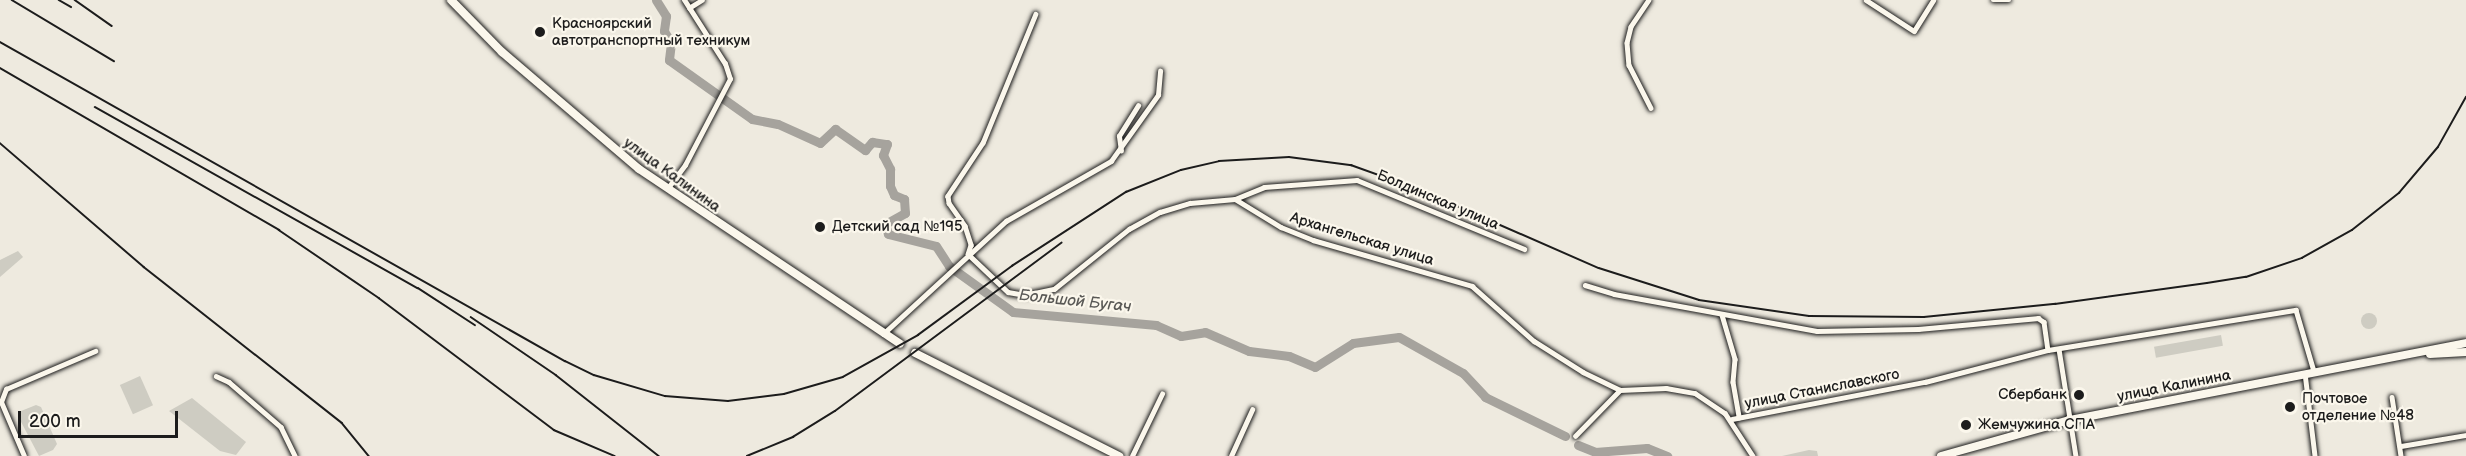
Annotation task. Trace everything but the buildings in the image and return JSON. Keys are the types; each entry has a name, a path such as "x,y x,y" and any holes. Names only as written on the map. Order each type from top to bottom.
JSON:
{"main road":[{"name":"улица Калинина","path":"451,0 570,114 667,189 901,345 1119,456"},
{"name":"улица Калинина","path":"2414,354 2466,338"},
{"name":"улица Калинина","path":"1943,456 2070,420 2466,343"},
{"name":"улица Калинина","path":"2414,354 2466,352"}],"street":[{"path":"667,189 718,106 730,80 725,64 684,0"},
{"path":"689,8 702,0"},
{"path":"1649,0 1640,9 1627,43 1629,65 1651,108"},
{"path":"1866,0 1914,31 1934,0"},
{"path":"1993,0 2008,0"},
{"path":"968,254 971,245 965,226 949,203 948,196 983,142 1036,14"},
{"path":"883,334 1006,221 1067,188 1120,151 1158,95 1160,71"},
{"path":"1120,151 1119,136 1138,105"},
{"name":"Болдинская улица","path":"1236,199 1264,187 1357,180 1524,249"},
{"path":"968,254 1008,292 1025,295 1054,289 1129,229 1160,212 1190,203 1236,199"},
{"name":"Архангельская улица","path":"1236,199 1281,227 1313,240 1472,286 1534,341 1583,372 1620,390"},
{"path":"1585,285 1722,315 1790,324 1817,332 1929,328 2038,318 2044,322 2048,350"},
{"name":"улица Станиславского","path":"1722,315 1735,359 1733,382 1739,417 1925,382 2048,350 2296,310 2314,371"},
{"path":"2059,349 2076,456"},
{"path":"24,456 1,402 6,389 95,351"},
{"path":"2305,373 2315,456"},
{"path":"216,376 229,382 281,427 296,456"},
{"path":"1575,436 1620,390 1666,388 1695,393 1732,419 1754,456"},
{"path":"1132,456 1162,394"},
{"path":"2392,397 2401,456"},
{"path":"1231,456 1252,410"},
{"path":"1732,419 1739,417"},
{"path":"2401,446 2466,435"}],"shaded area":[{"path":"18,251 23,257 0,277 0,260"},
{"path":"2366,313 2372,313 2377,321 2375,327 2366,329 2361,324 2361,318"},
{"path":"2221,335 2223,346 2156,358 2154,347"},
{"path":"140,376 153,405 133,414 120,385"},
{"path":"192,398 246,442 236,455 220,451 169,411"},
{"path":"36,405 41,407 57,444 53,450 39,456 19,418 21,411"},
{"path":"1809,450 1817,451 1818,456 1782,456"}],"waterway":[{"name":"Большой Бугач","path":"656,0 666,16 664,31 671,43 669,60 752,119 778,124 820,143 835,129 865,150 872,142 887,144 883,155 890,169 890,186 894,195 904,199 905,213 885,224 888,234 936,246 949,266 1013,312 1156,325 1181,336 1205,332 1249,351 1289,356 1315,367 1353,343 1399,337 1463,373 1485,397 1565,436"},
{"path":"1578,445 1595,452 1647,448 1667,456"}],"railway":[{"path":"12,0 114,61"},
{"path":"59,0 71,7"},
{"path":"75,0 112,26"},
{"path":"0,42 565,361 594,375 665,396 728,401 784,394 843,377 918,335 1012,266 1126,192 1181,170 1219,161 1289,157 1351,165 1418,189 1599,268 1699,300 1809,316 1924,317 2055,304 2246,277 2302,258 2352,230 2399,193 2438,147 2466,97"},
{"path":"0,68 279,230 379,298 554,430 615,456"},
{"path":"95,107 418,288 475,325"},
{"path":"0,143 144,267 342,423 369,456"},
{"path":"747,456 793,437 835,411 1061,243"},
{"path":"471,317 556,375 659,456"}],"place":[{"name":"Красноярский автотранспортный техникум","path":"540,32"},
{"name":"Детский сад №195","path":"820,227"},
{"name":"Сбербанк","path":"2079,395"},
{"name":"Почтовое отделение №48","path":"2290,407"},
{"name":"Жемчужина СПА","path":"1966,425"}]}
